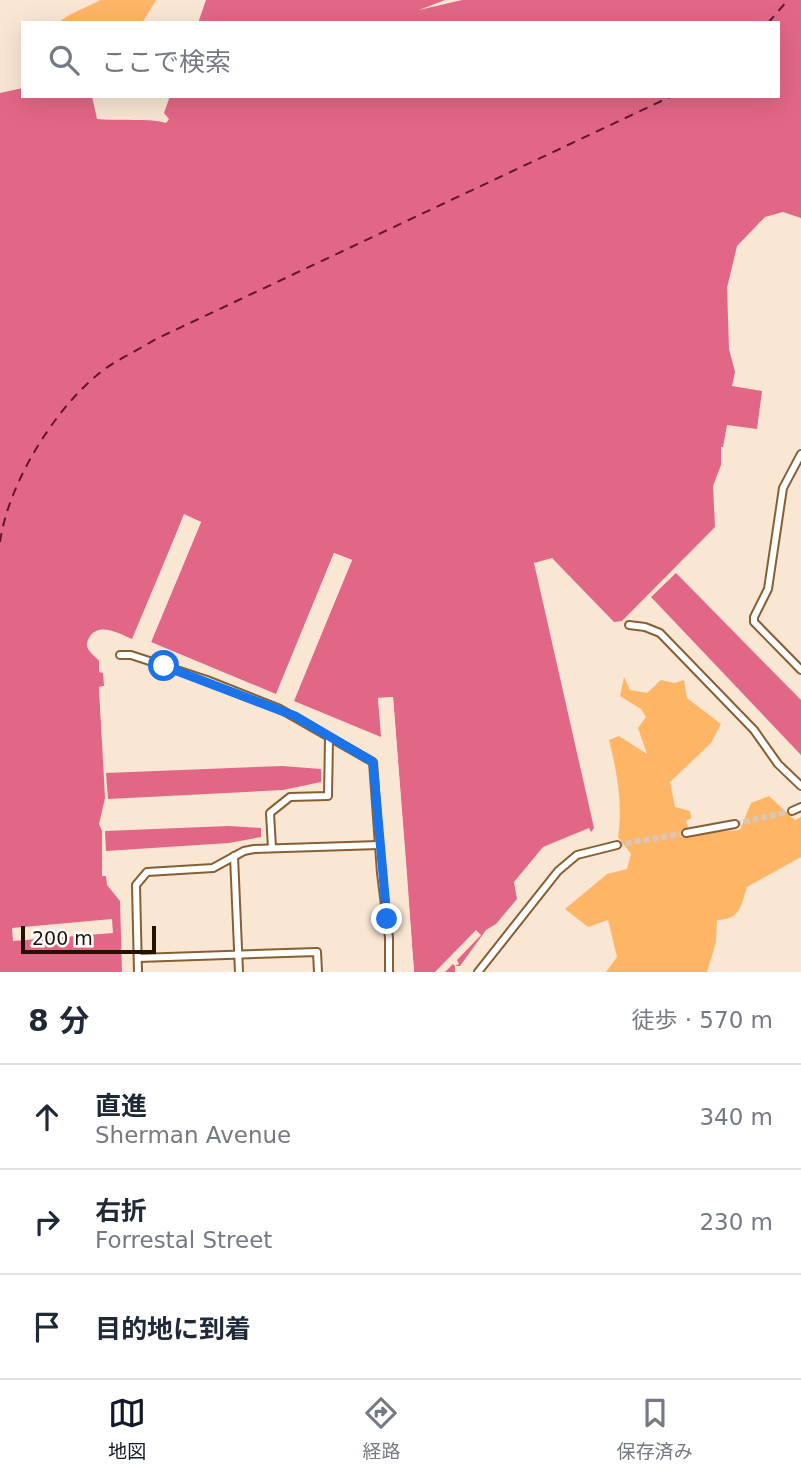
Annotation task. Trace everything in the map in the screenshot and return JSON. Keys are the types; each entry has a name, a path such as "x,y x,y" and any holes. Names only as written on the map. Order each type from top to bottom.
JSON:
{"street":[{"path":"801,454 783,488 768,589 754,617 754,622 801,670"},
{"path":"629,625 645,626 660,633 754,730 778,764 801,786"},
{"path":"120,655 131,655 207,680 295,716 366,757 374,765 389,937 389,972"},
{"path":"272,848 270,813 290,797 328,796 329,738"},
{"path":"792,811 801,807"},
{"path":"686,833 735,824"},
{"path":"138,972 136,899 140,877 147,872 213,868 254,849 379,845"},
{"path":"478,972 558,871 577,855 617,845"},
{"path":"234,856 239,972"},
{"path":"138,958 317,952 318,972"}],"shaded area":[{"path":"100,0 156,0 143,21 62,21"},
{"path":"206,0 445,0 419,10 462,0 801,0 801,218 783,212 765,217 737,246 727,288 729,349 735,372 732,386 762,391 757,429 727,425 721,447 721,465 713,486 715,527 622,621 614,622 552,558 534,563 594,828 591,832 589,828 543,847 514,882 517,899 496,924 486,930 460,966 455,966 455,972 414,972 393,697 378,698 381,737 294,701 352,560 334,553 276,694 151,642 201,522 184,515 132,639 115,632 98,630 87,643 88,649 99,661 99,672 103,673 104,686 99,687 105,798 99,824 102,831 102,876 106,876 107,885 120,901 122,972 0,972 0,93 21,88 21,98 92,98 97,119 166,123 169,119 164,113 169,98 780,98 780,21 199,21","holes":["112,919 113,933 13,941 12,928"]},
{"path":"676,573 801,700 801,755 651,597"},
{"path":"624,677 630,690 647,693 661,680 674,683 684,680 687,698 721,724 711,743 670,782 675,807 690,811 691,818 686,821 690,834 740,830 751,803 769,796 795,820 801,817 801,857 747,887 735,915 717,920 716,942 707,972 606,972 617,957 608,920 588,927 565,909 607,874 627,869 631,854 618,837 618,788 609,740 619,736 647,754 638,728 646,717 641,709 620,696"},
{"path":"282,766 321,769 321,782 283,790 108,799 106,773"},
{"path":"229,826 261,828 261,837 229,843 106,851 105,831"}],"pier":[{"path":"184,514 201,522 151,642 149,645 196,523 185,519 133,642"},
{"path":"334,553 352,560 292,704 291,699 347,562 336,557 280,695 275,697"},
{"path":"104,686 105,740 102,740 99,687"},
{"path":"393,697 414,972 410,972 390,701 382,701 385,737 382,740 378,698"},
{"path":"476,930 481,935 457,960 459,964 453,964 445,972 435,972"}],"ferry route":[{"path":"770,21 788,0"},
{"path":"0,542 12,497 34,452 80,391 110,366 156,339 668,98"}],"tunnel":[{"path":"735,824 792,811"},
{"path":"617,845 686,833"}],"route":[{"path":"164,666 207,680 295,716 340,746 373,762 378,803 380,873 387,919"}]}
